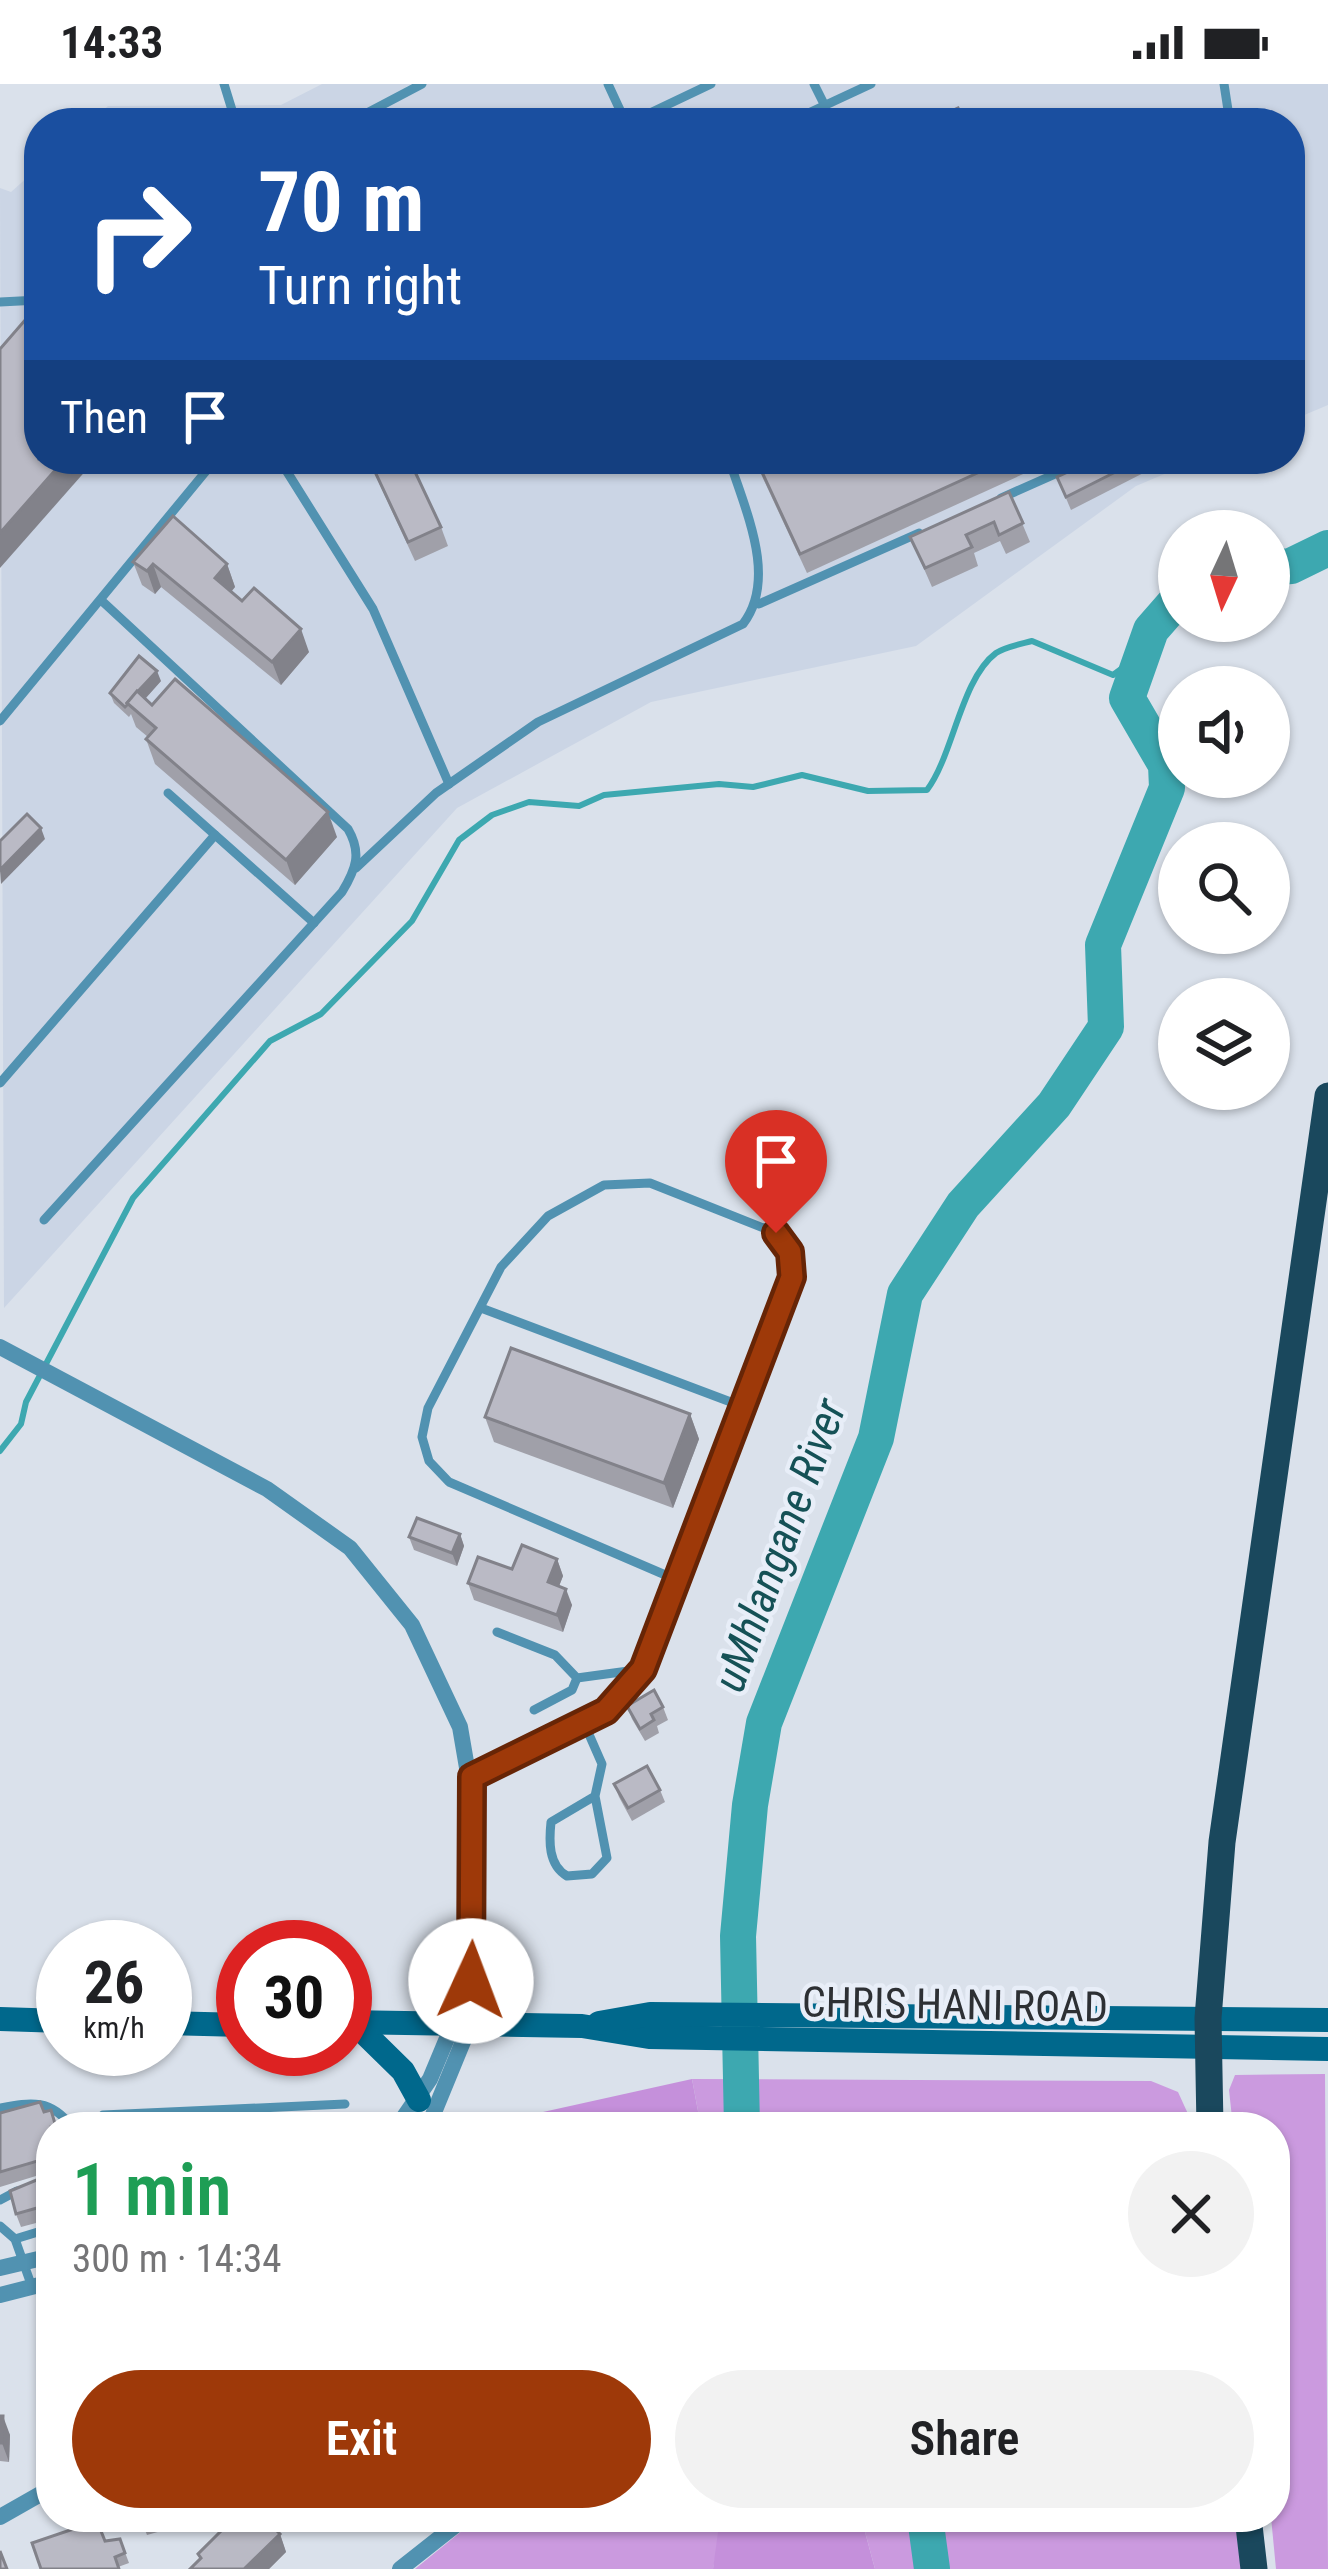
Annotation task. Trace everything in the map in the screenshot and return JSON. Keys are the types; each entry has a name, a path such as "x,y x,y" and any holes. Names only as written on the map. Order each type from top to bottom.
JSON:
{"main road":[{"path":"1210,2112 1208,2018 1222,1842 1328,1096"},
{"name":"CHRIS HANI ROAD","path":"372,2022 855,2028 1041,2017 1317,2020"},
{"path":"0,2020 36,2021"},
{"name":"CHRIS HANI ROAD","path":"855,2028 1040,2045 1317,2049"},
{"path":"372,2043 403,2071 419,2100"},
{"path":"1250,2532 1254,2569"}],"street":[{"path":"0,1347 267,1489 350,1548 412,1624 460,1727 472,1777 471,1981 433,2112"},
{"path":"409,2112 462,2024"},
{"path":"0,2268 36,2260"},
{"path":"0,2295 36,2287"},
{"path":"0,2517 36,2497"},
{"path":"400,2569 445,2532"}],"lane":[{"path":"376,108 422,84"},
{"path":"660,108 711,84"},
{"path":"814,84 825,106"},
{"path":"821,108 871,84"},
{"path":"0,722 204,474"},
{"path":"288,474 373,609 449,784"},
{"path":"734,474 750,525 759,604"},
{"path":"986,504 1055,474"},
{"path":"44,1220 314,923 356,868 449,784 538,722 743,625 759,604 924,532"},
{"path":"102,601 348,829 356,843 356,868"},
{"path":"168,793 314,923"},
{"path":"0,1083 215,836"},
{"path":"472,1777 584,1723 628,1691 643,1669 677,1580 743,1407 792,1277 790,1252 776,1233 650,1183 604,1185 548,1216 501,1267 428,1408 422,1437 429,1461 449,1482 677,1580"},
{"path":"481,1307 743,1407"},
{"path":"497,1632 555,1655 577,1678"},
{"path":"577,1678 643,1669"},
{"path":"534,1711 572,1690 577,1678"},
{"path":"584,1723 602,1764 595,1796 607,1858 592,1874 567,1876 555,1864 548,1841 551,1822 595,1796"},
{"path":"0,2108 32,2102 53,2105 59,2112"},
{"path":"169,2112 345,2104"},
{"path":"0,2200 30,2187"},
{"path":"0,2226 15,2239 32,2288"},
{"path":"15,2239 36,2233"}],"shaded area":[{"path":"322,84 1328,84 1328,405 1305,415 1305,108 106,108 281,105"},
{"path":"24,180 24,474 1164,474 1136,486 916,646 651,702 457,808 4,1308 0,188 11,192"},
{"path":"1325,2074 1328,2569 1276,2569 1272,2532 1290,2532 1290,2112 1231,2112 1229,2090 1235,2075"},
{"path":"692,2079 1151,2081 1178,2092 1187,2112 698,2112"},
{"path":"692,2079 698,2112 543,2112"},
{"path":"461,2532 721,2532 713,2569 415,2569"},
{"path":"718,2532 865,2532 875,2569 713,2569"},
{"path":"865,2532 1237,2532 1241,2569 875,2569"}],"building":[{"path":"24,321 24,474 52,474 0,533 0,349"},
{"path":"376,474 416,474 441,527 408,542"},
{"path":"763,474 975,474 800,554"},
{"path":"1064,474 1111,474 1066,497 1057,477"},
{"path":"1009,492 1023,523 999,535 994,522 966,535 972,547 925,568 910,537"},
{"path":"173,516 227,564 215,578 242,601 254,588 301,629 272,662 153,564 147,571 133,562"},
{"path":"139,656 157,671 125,707 110,693"},
{"path":"175,679 328,812 286,860 146,739 156,728 127,703 137,691 152,705"},
{"path":"27,814 41,828 0,870 0,841"},
{"path":"511,1348 690,1414 664,1483 485,1417"},
{"path":"417,1518 460,1534 452,1553 409,1537"},
{"path":"522,1545 557,1559 548,1582 566,1589 557,1615 468,1583 478,1557 512,1569"},
{"path":"654,1690 663,1707 640,1729 627,1706"},
{"path":"647,1766 660,1790 628,1808 614,1784"},
{"path":"40,2102 44,2112 36,2112 36,2161 0,2172 0,2113"},
{"path":"36,2180 36,2208 16,2214 10,2191"},
{"path":"64,2532 101,2532 105,2541 120,2539 125,2553 115,2557 119,2569 41,2569 32,2543"},
{"path":"220,2532 280,2534 244,2569 190,2569 201,2558 198,2554"}],"waterway":[{"name":"uMhlangane River","path":"1290,566 1328,548"},
{"name":"uMhlangane River","path":"742,2112 738,1936 750,1805 764,1723 876,1438 905,1294 963,1205 1054,1105 1106,1027 1103,945 1167,788 1166,765 1127,698 1158,622"},
{"path":"0,1451 21,1424 26,1402 133,1198 270,1041 321,1014 412,921 459,840 492,815 529,802 579,806 604,795 719,784 753,787 802,775 868,791 927,790 974,681 996,653 1032,641 1113,675 1143,653"},
{"name":"uMhlangane River","path":"927,2532 932,2569"}],"route":[{"path":"471,1981 476,1820 472,1777 606,1711 643,1669 792,1277 790,1252 776,1233"}]}
